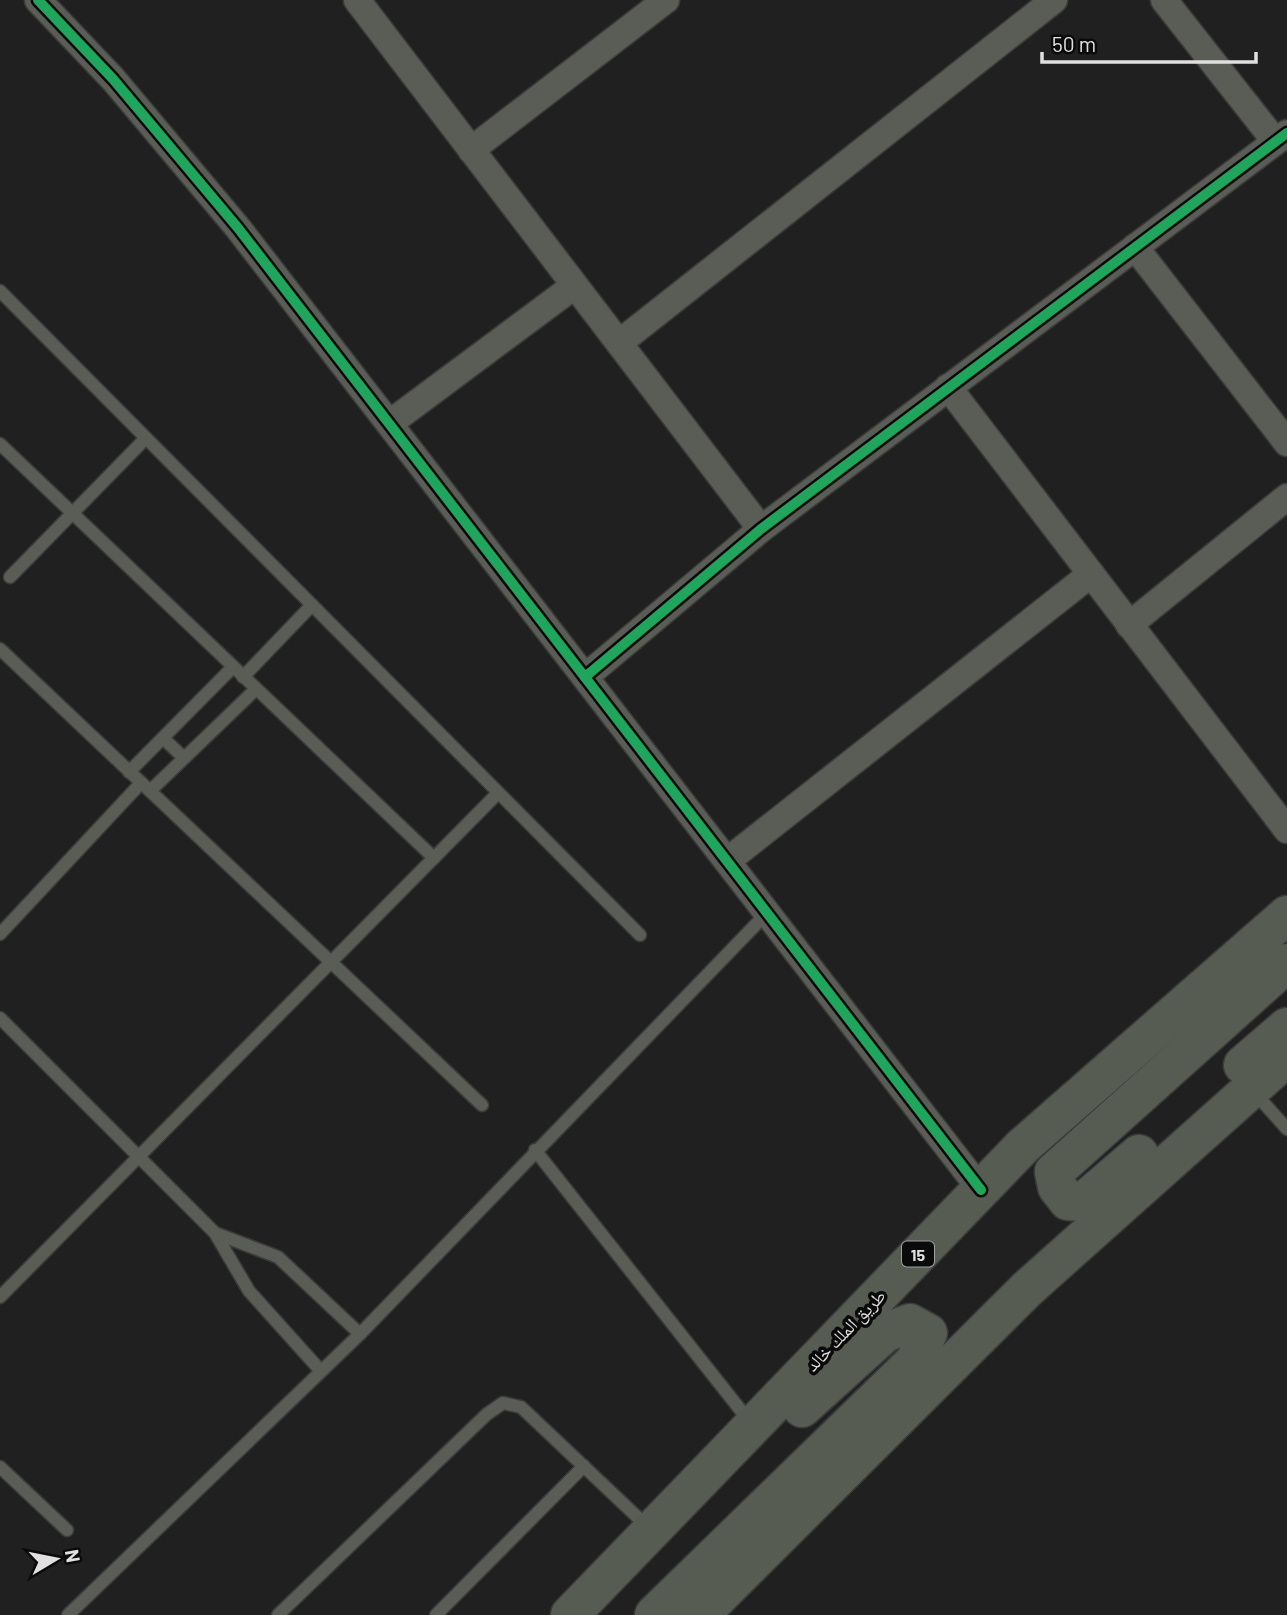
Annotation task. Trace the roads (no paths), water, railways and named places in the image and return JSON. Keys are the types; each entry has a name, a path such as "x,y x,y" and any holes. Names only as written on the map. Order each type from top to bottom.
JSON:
{"highway":[{"name":"طريق الملك خالد","path":"570,1615 1023,1146 1287,915"},
{"path":"1287,963 1054,1172 1057,1187 1068,1201 1083,1202 1287,1027"},
{"path":"700,1615 1027,1289 1287,1057"},
{"path":"576,1615 885,1333 910,1323 928,1333 915,1361 654,1615"}],"street":[{"path":"38,0 113,79 238,228 981,1190"},
{"path":"357,0 761,529"},
{"path":"471,150 666,0"},
{"path":"619,343 1054,0"},
{"path":"585,677 761,529 1281,137 1164,0"},
{"path":"1135,247 1285,438"},
{"path":"390,424 574,286"},
{"path":"948,387 1287,830"},
{"path":"1129,625 1287,497"},
{"path":"727,861 1091,574"}],"lane":[{"path":"0,291 640,935"},
{"path":"10,577 146,438"},
{"path":"0,444 434,858"},
{"path":"243,677 312,605"},
{"path":"0,649 482,1105"},
{"path":"130,772 233,667"},
{"path":"0,934 146,787 184,758 256,689"},
{"path":"163,738 184,758"},
{"path":"0,1297 498,793"},
{"path":"68,1615 360,1334 767,913"},
{"path":"0,1018 215,1233 249,1291 320,1370"},
{"path":"1251,1089 1287,1129"},
{"path":"536,1150 752,1426"},
{"path":"215,1233 278,1257 360,1334"},
{"path":"278,1615 487,1414 503,1403 521,1407 652,1530"},
{"path":"436,1615 583,1466"},
{"path":"0,1467 67,1530"}]}
